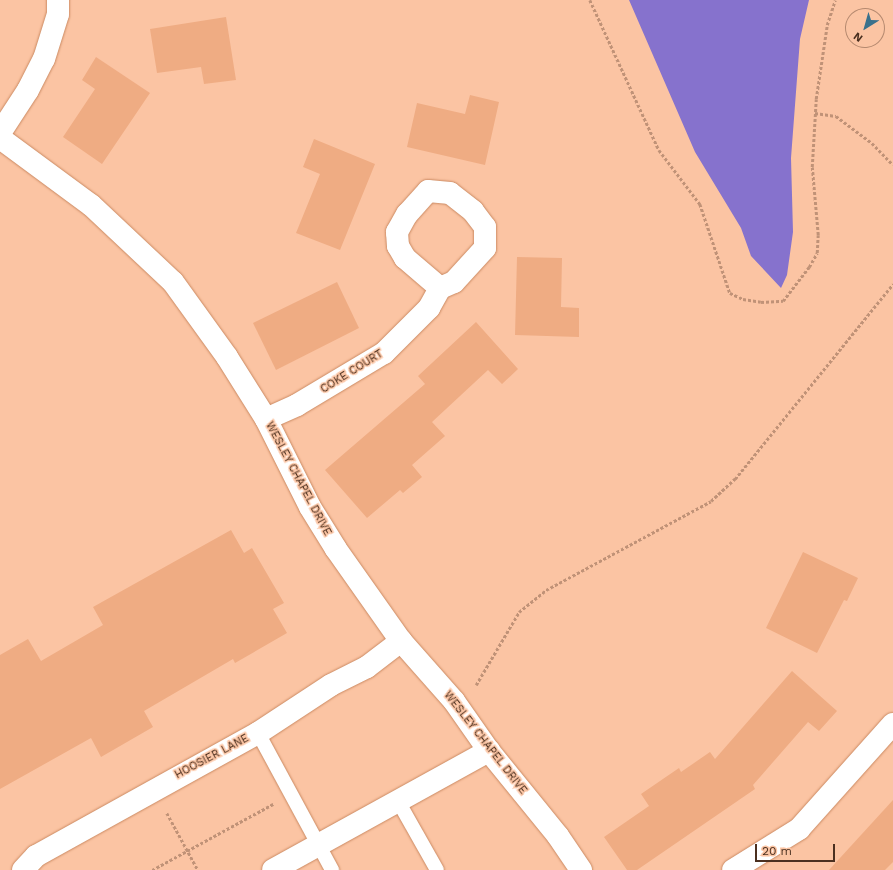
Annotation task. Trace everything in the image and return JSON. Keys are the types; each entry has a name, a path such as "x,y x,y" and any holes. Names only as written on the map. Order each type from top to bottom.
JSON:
{"street":[{"path":"0,133 28,90 44,58 58,14 58,0"},
{"name":"WESLEY CHAPEL DRIVE","path":"0,138 91,205 173,282 227,357 266,419 314,513 401,641 454,701 489,750 558,836 581,870"},
{"path":"428,191 450,193 473,212 485,227 485,248 454,282 440,288 405,258 398,246 397,232 407,214 428,191"},
{"name":"COKE COURT","path":"266,419 297,405 384,354 429,308 440,288"},
{"name":"HOOSIER LANE","path":"23,870 36,856 154,788 258,733 331,685 367,667 401,641"},
{"path":"733,870 799,829 893,724"},
{"path":"273,870 489,750"}],"lane":[{"path":"258,733 332,870"},
{"path":"398,801 437,870"}],"path":[{"path":"590,0 659,150 700,204 727,287 730,292 742,299 761,302 783,300 817,253 818,235 812,167 815,113 827,25 835,0"},
{"path":"815,113 836,116 872,143 893,165"},
{"path":"476,685 519,612 546,590 711,501 735,479 893,284"},
{"path":"154,788 198,870"},
{"path":"152,870 275,803"}],"shaded area":[{"path":"629,0 809,0 800,39 791,158 793,232 787,275 781,288 751,256 741,228 695,152"}],"building":[{"path":"226,17 236,80 204,84 201,67 157,73 150,29"},
{"path":"96,57 150,93 102,164 63,137 95,89 82,80"},
{"path":"470,95 499,102 485,165 407,147 417,103 465,114"},
{"path":"314,139 375,164 340,250 296,233 320,174 303,167"},
{"path":"517,257 562,258 561,307 579,308 579,337 515,335"},
{"path":"337,282 359,328 276,370 253,323"},
{"path":"476,322 518,369 502,384 488,370 432,422 445,436 412,465 422,477 403,493 400,490 367,518 325,470 425,384 418,376"},
{"path":"231,530 244,553 252,548 284,603 273,609 287,633 235,663 233,659 144,711 153,727 101,757 91,738 0,789 0,655 28,639 41,661 103,625 93,607"},
{"path":"803,552 858,578 847,601 844,600 817,653 766,628"},
{"path":"792,671 837,711 819,731 808,722 753,785 755,789 637,870 627,870 604,837 649,806 641,794 679,768 681,772 710,752 715,759"},
{"path":"893,800 893,862 885,870 829,870"}]}
